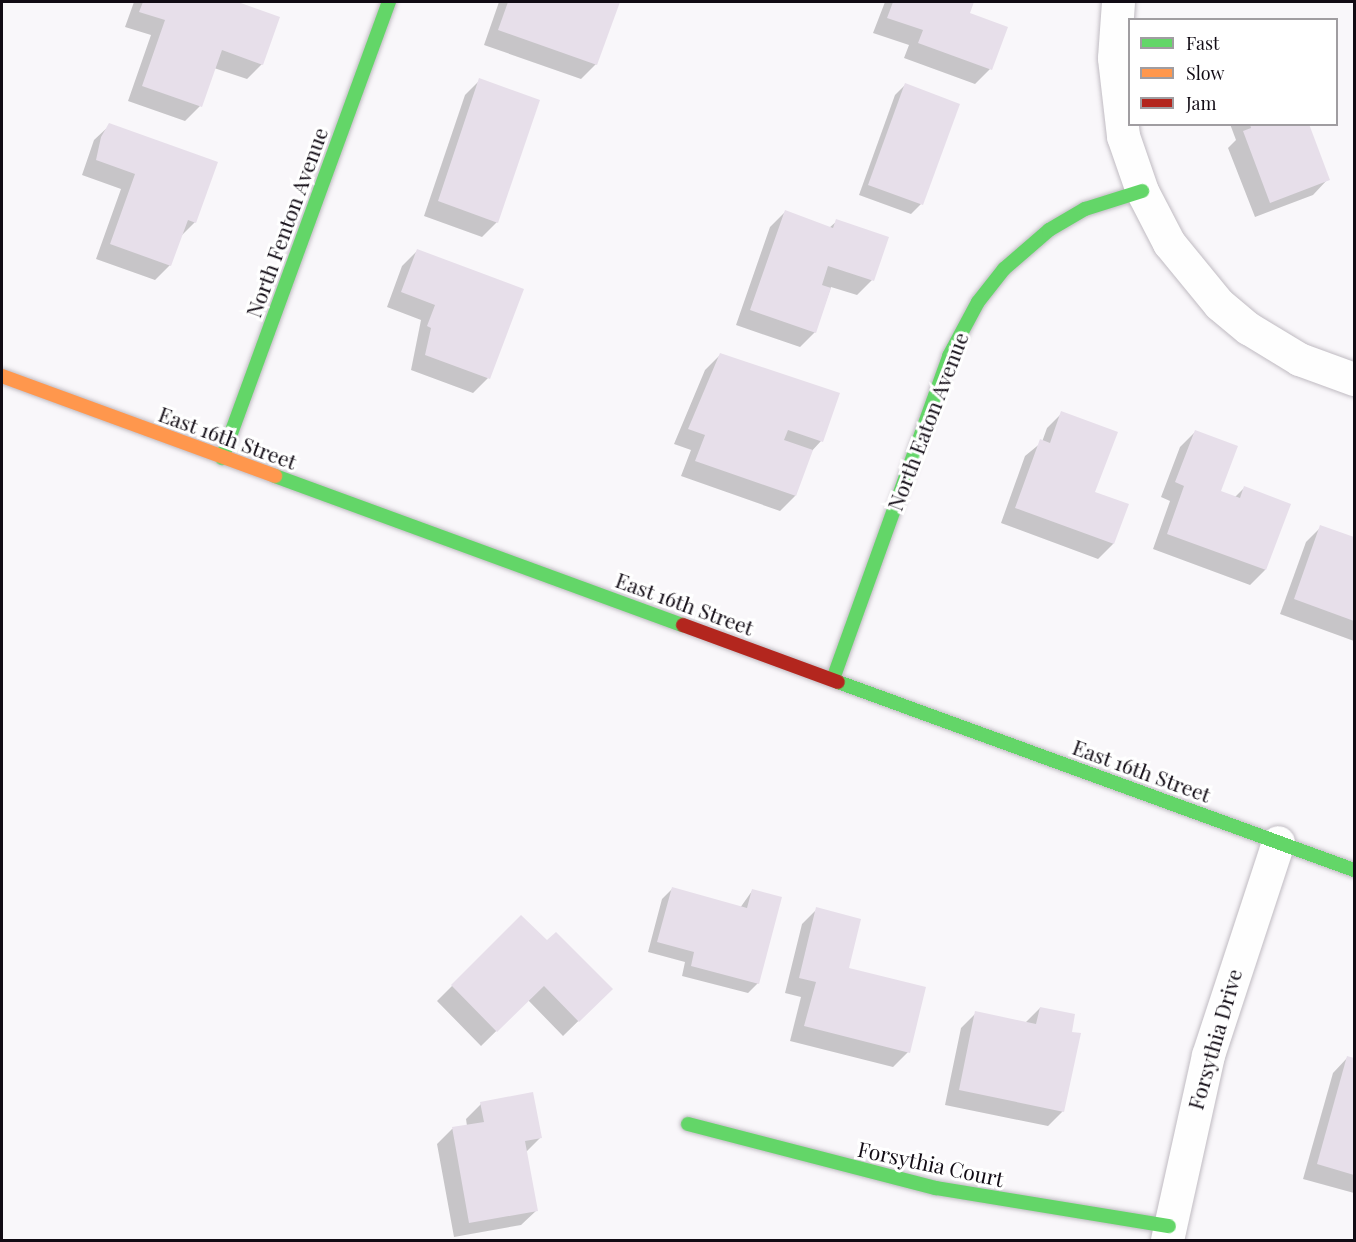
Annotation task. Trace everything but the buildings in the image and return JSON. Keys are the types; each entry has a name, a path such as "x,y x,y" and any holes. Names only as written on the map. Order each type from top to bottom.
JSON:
{"street":[{"name":"North Fenton Avenue","path":"222,458 390,2"},
{"path":"1118,2 1114,58 1116,96 1128,155 1142,191 1169,243 1219,304 1248,328 1299,359 1354,380"},
{"name":"North Eaton Avenue","path":"833,679 949,356 967,319 1004,269 1049,230 1085,209 1142,191"},
{"name":"East 16th Street","path":"2,376 1354,870"},
{"name":"Forsythia Drive","path":"1168,1233 1208,1055 1278,842"},
{"name":"Forsythia Court","path":"688,1124 936,1188 1168,1233"}],"traffic: fast":[{"path":"222,458 389,2"},
{"path":"833,679 949,356 978,302 1004,269 1049,230 1085,209 1142,191"},
{"path":"275,476 683,625"},
{"path":"838,682 1354,870"},
{"path":"688,1124 936,1188 1169,1226"}],"traffic: slow":[{"path":"2,376 275,476"}],"traffic: jam":[{"path":"683,625 838,682"}]}
